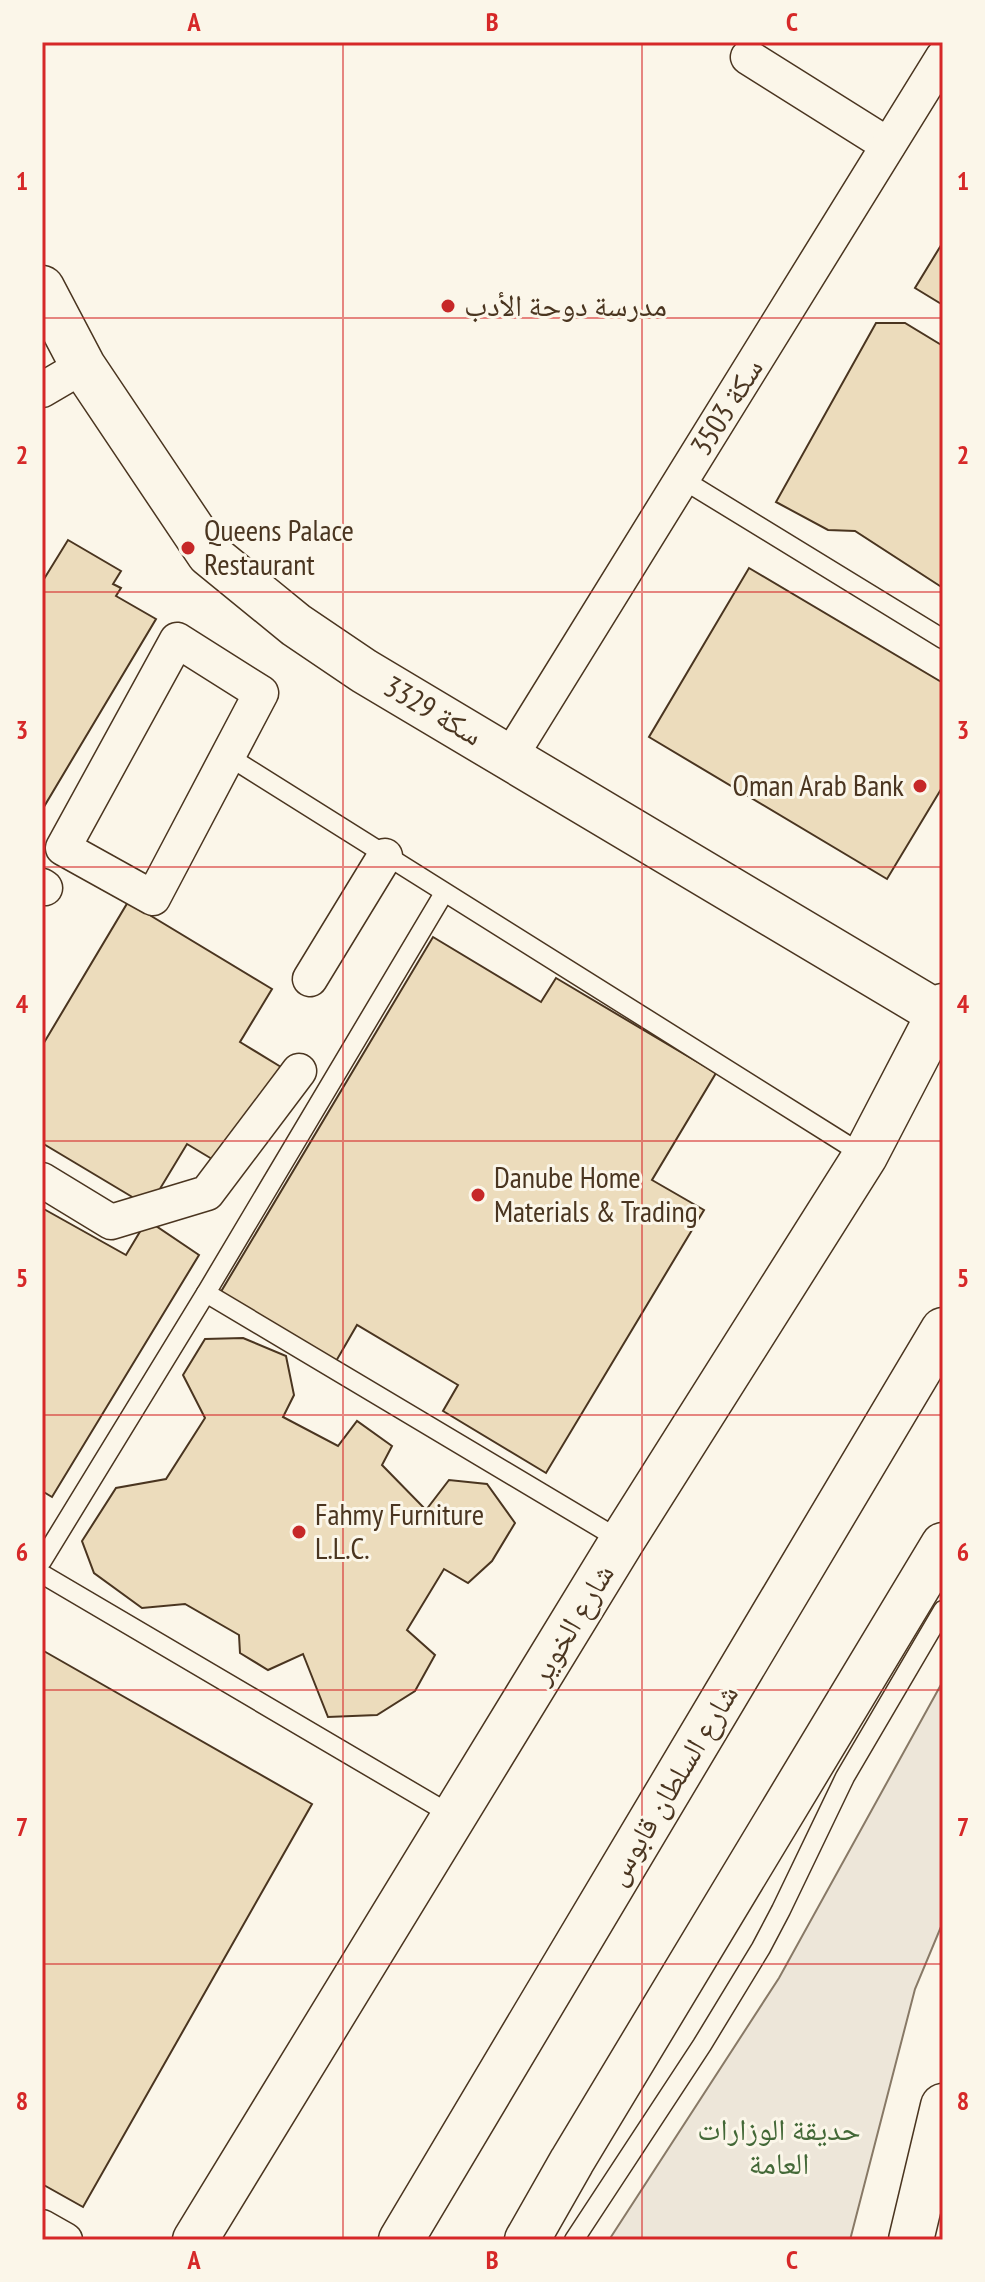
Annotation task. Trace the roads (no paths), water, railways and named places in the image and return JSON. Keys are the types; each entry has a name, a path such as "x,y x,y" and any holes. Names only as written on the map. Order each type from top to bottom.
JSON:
{"main road":[{"name":"سكة 3329","path":"42,288 83,366 209,554 296,625 364,671 941,1009"},
{"name":"شارع الخوير","path":"195,2240 622,1541 865,1156 941,1009"},
{"name":"شارع السلطان قابوس","path":"401,2240 943,1330"},
{"path":"527,2240 943,1545"},
{"path":"911,2240 943,2106"}],"street":[{"path":"748,57 888,145"},
{"name":"سكة 3503","path":"510,757 943,57"},
{"path":"42,390 83,366"},
{"path":"177,640 261,693 228,756 153,898 63,848 177,640"},
{"path":"310,979 385,856"},
{"path":"42,1180 111,1222 207,1193 299,1071"},
{"path":"42,2227 65,2240"}],"lane":[{"path":"682,479 943,639"},
{"path":"228,756 865,1156"},
{"path":"42,1561 444,893"},
{"path":"206,1293 622,1541"},
{"path":"42,1574 455,1817"},
{"path":"574,2240 702,2045 761,1948 839,1788 943,1610"}],"place":[{"name":"مدرسة دوحة الأدب","path":"448,306"},
{"name":"Queens Palace Restaurant","path":"188,548"},
{"name":"Oman Arab Bank","path":"920,786"},
{"name":"Danube Home Materials & Trading","path":"478,1195"},
{"name":"Fahmy Furniture L.L.C.","path":"299,1532"}],"park label":[{"name":"حديقة الوزارات العامة","path":"779,2147"}]}
